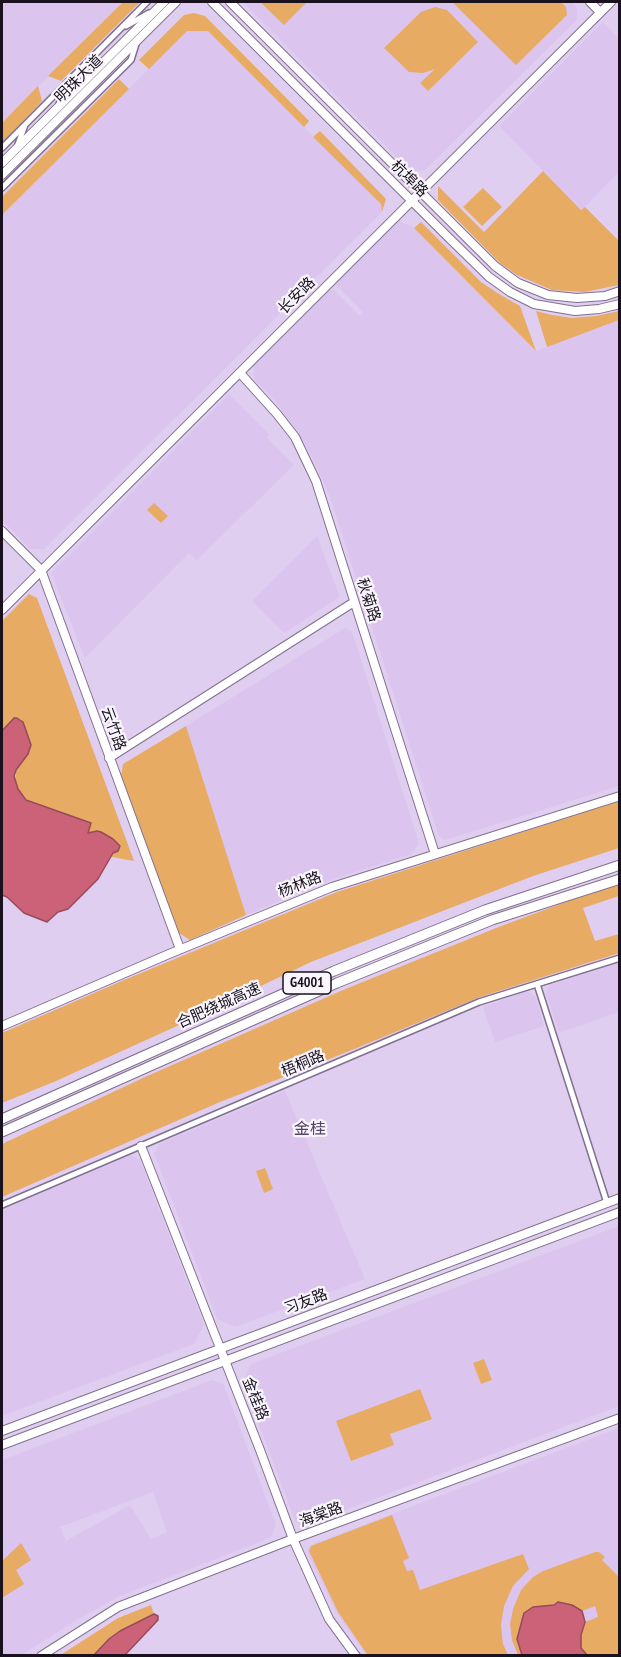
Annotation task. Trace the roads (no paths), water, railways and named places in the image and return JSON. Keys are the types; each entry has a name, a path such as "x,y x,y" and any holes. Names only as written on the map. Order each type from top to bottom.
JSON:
{"highway":[{"name":"合肥绕城高速","path":"2,1119 333,971 484,910 620,866"},
{"name":"合肥绕城高速","path":"2,1133 337,983 492,920 620,879"},
{"path":"2,1112 36,1103"}],"main road":[{"name":"习友路","path":"2,1431 620,1198"},
{"name":"习友路","path":"2,1445 620,1212"}],"street":[{"path":"2,148 147,2"},
{"name":"明珠大道","path":"2,163 164,2"},
{"name":"明珠大道","path":"2,175 176,2"},
{"name":"杭埠路","path":"212,2 489,277 510,292 534,304 575,311 620,304"},
{"name":"杭埠路","path":"230,2 495,266 518,283 548,295 577,298 605,296 620,291"},
{"path":"590,2 600,12"},
{"name":"长安路","path":"2,610 611,2"},
{"path":"118,31 156,9"},
{"path":"2,188 131,60 137,41"},
{"path":"57,108 70,78"},
{"path":"43,134 73,117"},
{"path":"16,148 25,123"},
{"name":"秋菊路","path":"240,373 295,437 316,481 435,854"},
{"name":"云竹路","path":"2,531 41,570 180,949"},
{"path":"109,758 354,602"},
{"name":"杨林路","path":"2,1026 180,949 332,887 620,796"},
{"name":"梧桐路","path":"2,1205 479,1002 620,958"},
{"path":"537,984 607,1203"},
{"name":"金桂路","path":"141,1146 293,1539 329,1619 356,1656"},
{"name":"海棠路","path":"41,1656 118,1607 293,1539 620,1418"}],"district":[{"name":"金桂","path":"310,1129"}]}
